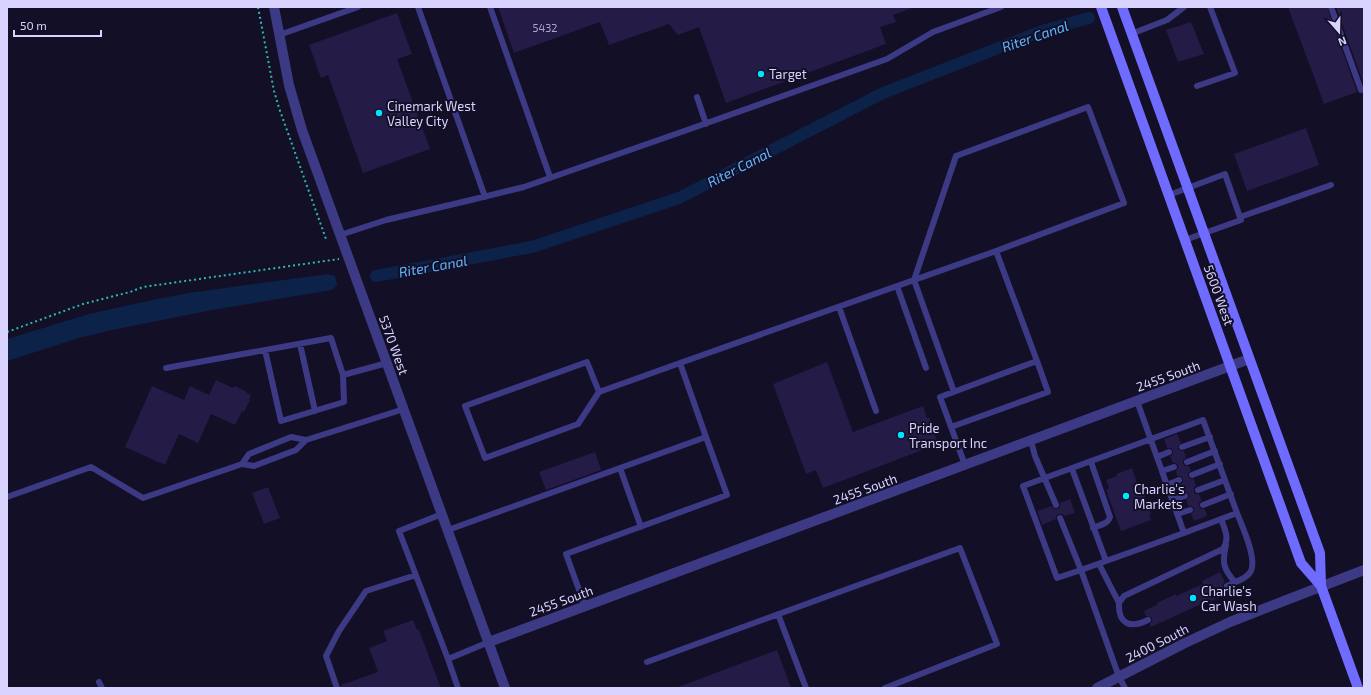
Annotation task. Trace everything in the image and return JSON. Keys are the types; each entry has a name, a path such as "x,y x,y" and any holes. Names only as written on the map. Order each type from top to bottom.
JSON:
{"main road":[{"name":"5600 West","path":"1101,7 1301,563 1321,586"},
{"name":"5600 West","path":"1122,7 1320,553 1321,586 1358,688"}],"street":[{"name":"5370 West","path":"274,7 289,86 297,115 505,688"},
{"name":"2455 South","path":"489,642 1249,359"},
{"name":"2400 South","path":"1097,688 1230,622 1364,570"}],"lane":[{"path":"279,35 358,7"},
{"path":"418,7 484,197"},
{"path":"490,7 550,177"},
{"path":"340,235 386,220 524,186 706,124 887,59 933,32 1001,7"},
{"path":"1131,34 1167,20 1184,7"},
{"path":"1197,86 1235,72 1210,7"},
{"path":"1331,7 1361,90 1364,89"},
{"path":"697,98 706,124"},
{"path":"599,392 587,362 465,406 485,458 578,424 599,392 680,364 897,286 914,280 996,251 1124,203 1088,107 956,156 914,280 954,392"},
{"path":"1169,195 1225,174 1241,220 1185,240"},
{"path":"1240,217 1331,185"},
{"path":"951,427 1048,392 996,251"},
{"path":"897,286 926,368"},
{"path":"839,307 876,411"},
{"path":"166,368 265,350 300,344 331,338 343,375 344,402 281,421 265,350"},
{"path":"300,344 315,411"},
{"path":"965,465 940,397 1037,362"},
{"path":"343,375 387,363"},
{"path":"585,606 566,554 727,495 680,364"},
{"path":"1138,401 1184,532"},
{"path":"7,497 91,467 143,498 242,464 254,466 296,450 306,440 404,409"},
{"path":"1227,586 1251,572 1252,556 1220,464 1203,420 1023,486 1057,578 1237,513"},
{"path":"242,464 249,454 292,437 306,440"},
{"path":"448,530 706,437"},
{"path":"1182,447 1210,437"},
{"path":"1031,441 1056,505"},
{"path":"1187,462 1215,451"},
{"path":"1157,457 1169,452"},
{"path":"1091,462 1110,517 1109,521 1105,524 1093,528"},
{"path":"1192,475 1220,464"},
{"path":"1162,471 1174,467"},
{"path":"620,468 641,527"},
{"path":"1072,469 1106,561"},
{"path":"1167,485 1179,480"},
{"path":"1198,490 1225,480"},
{"path":"1203,505 1230,494"},
{"path":"1172,500 1185,496"},
{"path":"1177,514 1190,510"},
{"path":"442,514 398,531 458,688"},
{"path":"1060,518 1081,570 1119,677 1125,688"},
{"path":"1221,519 1227,538 1224,564 1228,574 1235,582"},
{"path":"1119,603 1124,596 1218,553 1226,544"},
{"path":"647,662 960,548 997,644 885,688"},
{"path":"1099,564 1119,603 1122,619 1128,624 1134,625 1148,620"},
{"path":"337,688 326,656 339,631 366,591 416,575"},
{"path":"778,614 806,688"},
{"path":"448,659 489,642"}],"path":[{"path":"258,7 279,108 326,239"},
{"path":"7,332 62,311 143,287 348,258"}],"water":[{"path":"328,274 335,276 337,285 332,290 212,310 112,330 79,338 7,361 7,339 89,314 188,293"}],"building":[{"name":"Target","path":"498,7 912,8 893,15 896,22 880,27 886,44 726,103 699,27 678,35 669,24 609,45 600,22 514,53"},
{"path":"1288,7 1327,7 1357,92 1324,104"},
{"path":"1336,7 1364,7 1364,85"},
{"name":"Cinemark West Valley City","path":"397,13 412,54 397,59 430,149 363,173 328,75 321,78 309,45"},
{"path":"1191,22 1204,54 1178,62 1166,30"},
{"path":"1306,128 1319,165 1247,191 1234,154"},
{"path":"827,362 853,432 923,406 927,418 929,417 938,444 823,488 816,470 806,474 773,384"},
{"path":"216,380 233,388 235,386 251,395 244,412 242,411 235,425 211,414 198,443 179,434 165,465 125,447 152,386 184,400 190,386 209,395"},
{"path":"1177,434 1181,443 1178,446 1178,449 1184,451 1186,458 1183,460 1183,463 1185,466 1189,466 1191,471 1188,473 1188,476 1190,479 1194,479 1196,486 1194,487 1195,494 1199,494 1202,501 1199,503 1199,506 1201,509 1205,509 1207,516 1194,521 1191,514 1194,511 1194,508 1188,506 1186,500 1189,497 1189,494 1183,492 1180,484 1183,482 1183,479 1181,476 1177,476 1176,471 1178,465 1173,463 1170,456 1173,454 1173,451 1171,448 1167,448 1164,439"},
{"path":"595,452 601,470 546,490 539,472"},
{"name":"Charlie's Markets","path":"1132,468 1138,486 1141,485 1151,514 1149,515 1151,520 1121,531 1106,490 1109,488 1106,480 1117,476 1116,474"},
{"path":"268,487 280,518 264,524 252,493"},
{"path":"1070,499 1075,513 1064,516 1059,514 1056,516 1056,519 1042,525 1037,511 1052,506 1054,509 1057,509 1060,507 1060,503"},
{"name":"Charlie's Car Wash","path":"1220,572 1225,582 1223,584 1223,588 1225,590 1229,590 1230,593 1211,601 1210,600 1151,627 1150,624 1152,618 1146,616 1144,611 1176,594 1176,596 1203,584 1202,581"},
{"path":"413,620 417,630 419,630 441,688 341,688 341,685 378,672 369,648 387,641 383,631"},
{"path":"777,650 791,688 678,688 678,687"}],"waterway":[{"name":"Riter Canal","path":"376,276 532,247 679,198 883,93 1042,31 1089,18"}],"place":[{"name":"Target","path":"761,74"},
{"name":"Cinemark West Valley City","path":"379,113"},
{"name":"Pride Transport Inc","path":"901,435"},
{"name":"Charlie's Markets","path":"1126,496"},
{"name":"Charlie's Car Wash","path":"1193,598"}]}
